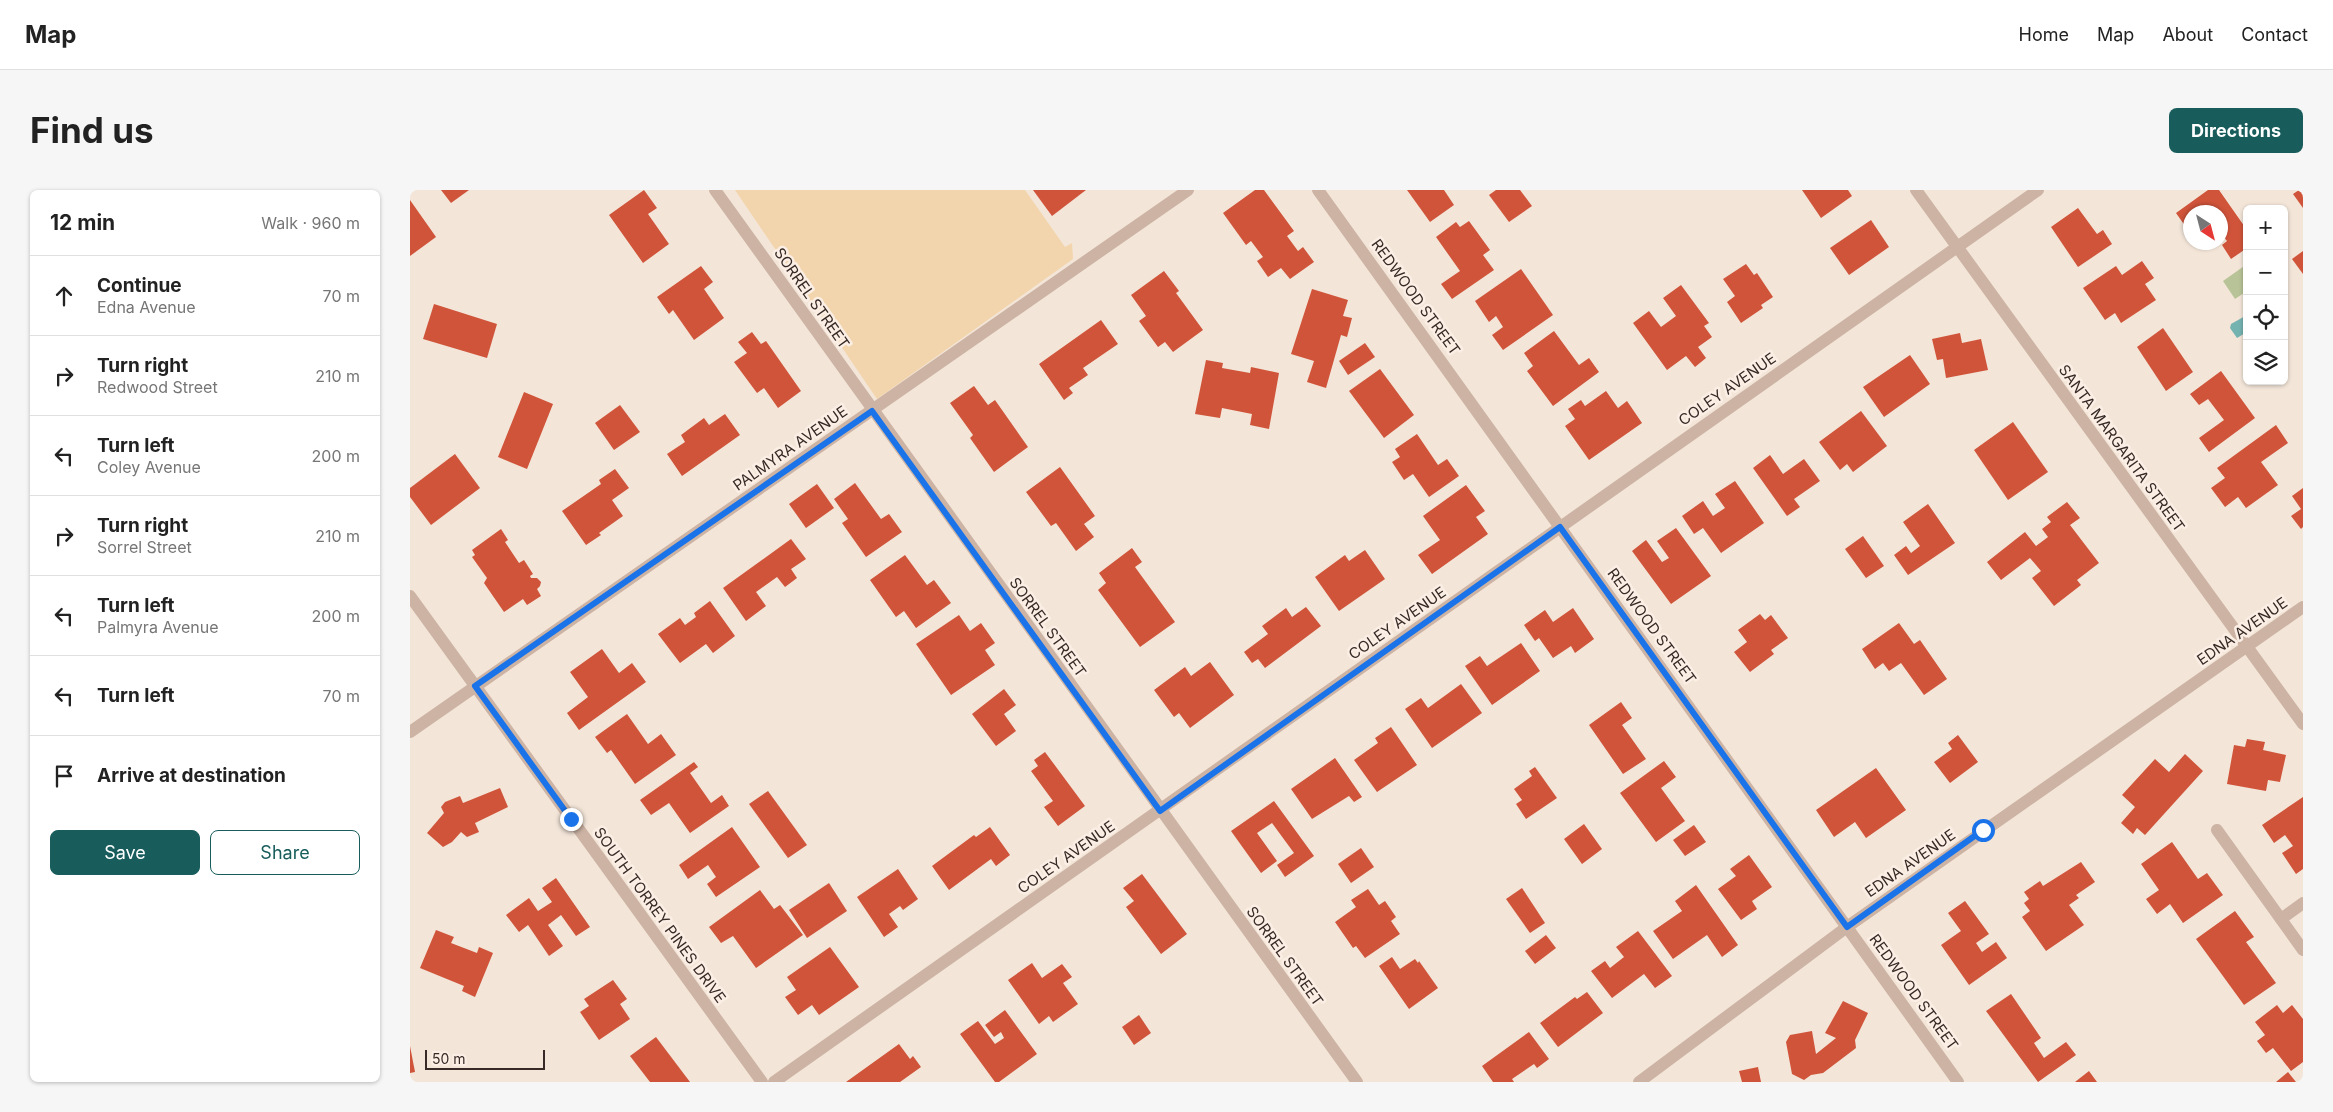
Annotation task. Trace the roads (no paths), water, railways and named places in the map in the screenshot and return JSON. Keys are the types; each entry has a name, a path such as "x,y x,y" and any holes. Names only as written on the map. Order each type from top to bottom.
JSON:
{"street":[{"name":"SORREL STREET","path":"715,190 872,411 1357,1082"},
{"name":"PALMYRA AVENUE","path":"410,732 1188,190"},
{"name":"REDWOOD STREET","path":"1318,190 1958,1082"},
{"name":"SANTA MARGARITA STREET","path":"1916,190 1956,248 2303,724"},
{"name":"COLEY AVENUE","path":"774,1082 2038,190"},
{"name":"SOUTH TORREY PINES DRIVE","path":"410,596 762,1082"},
{"name":"EDNA AVENUE","path":"1639,1082 1847,927 1983,830 2248,648 2303,607"},
{"path":"2217,830 2303,950"},
{"path":"2281,919 2303,903"}],"water":[{"path":"2243,317 2243,334 2237,338 2230,328 2231,324"}]}
